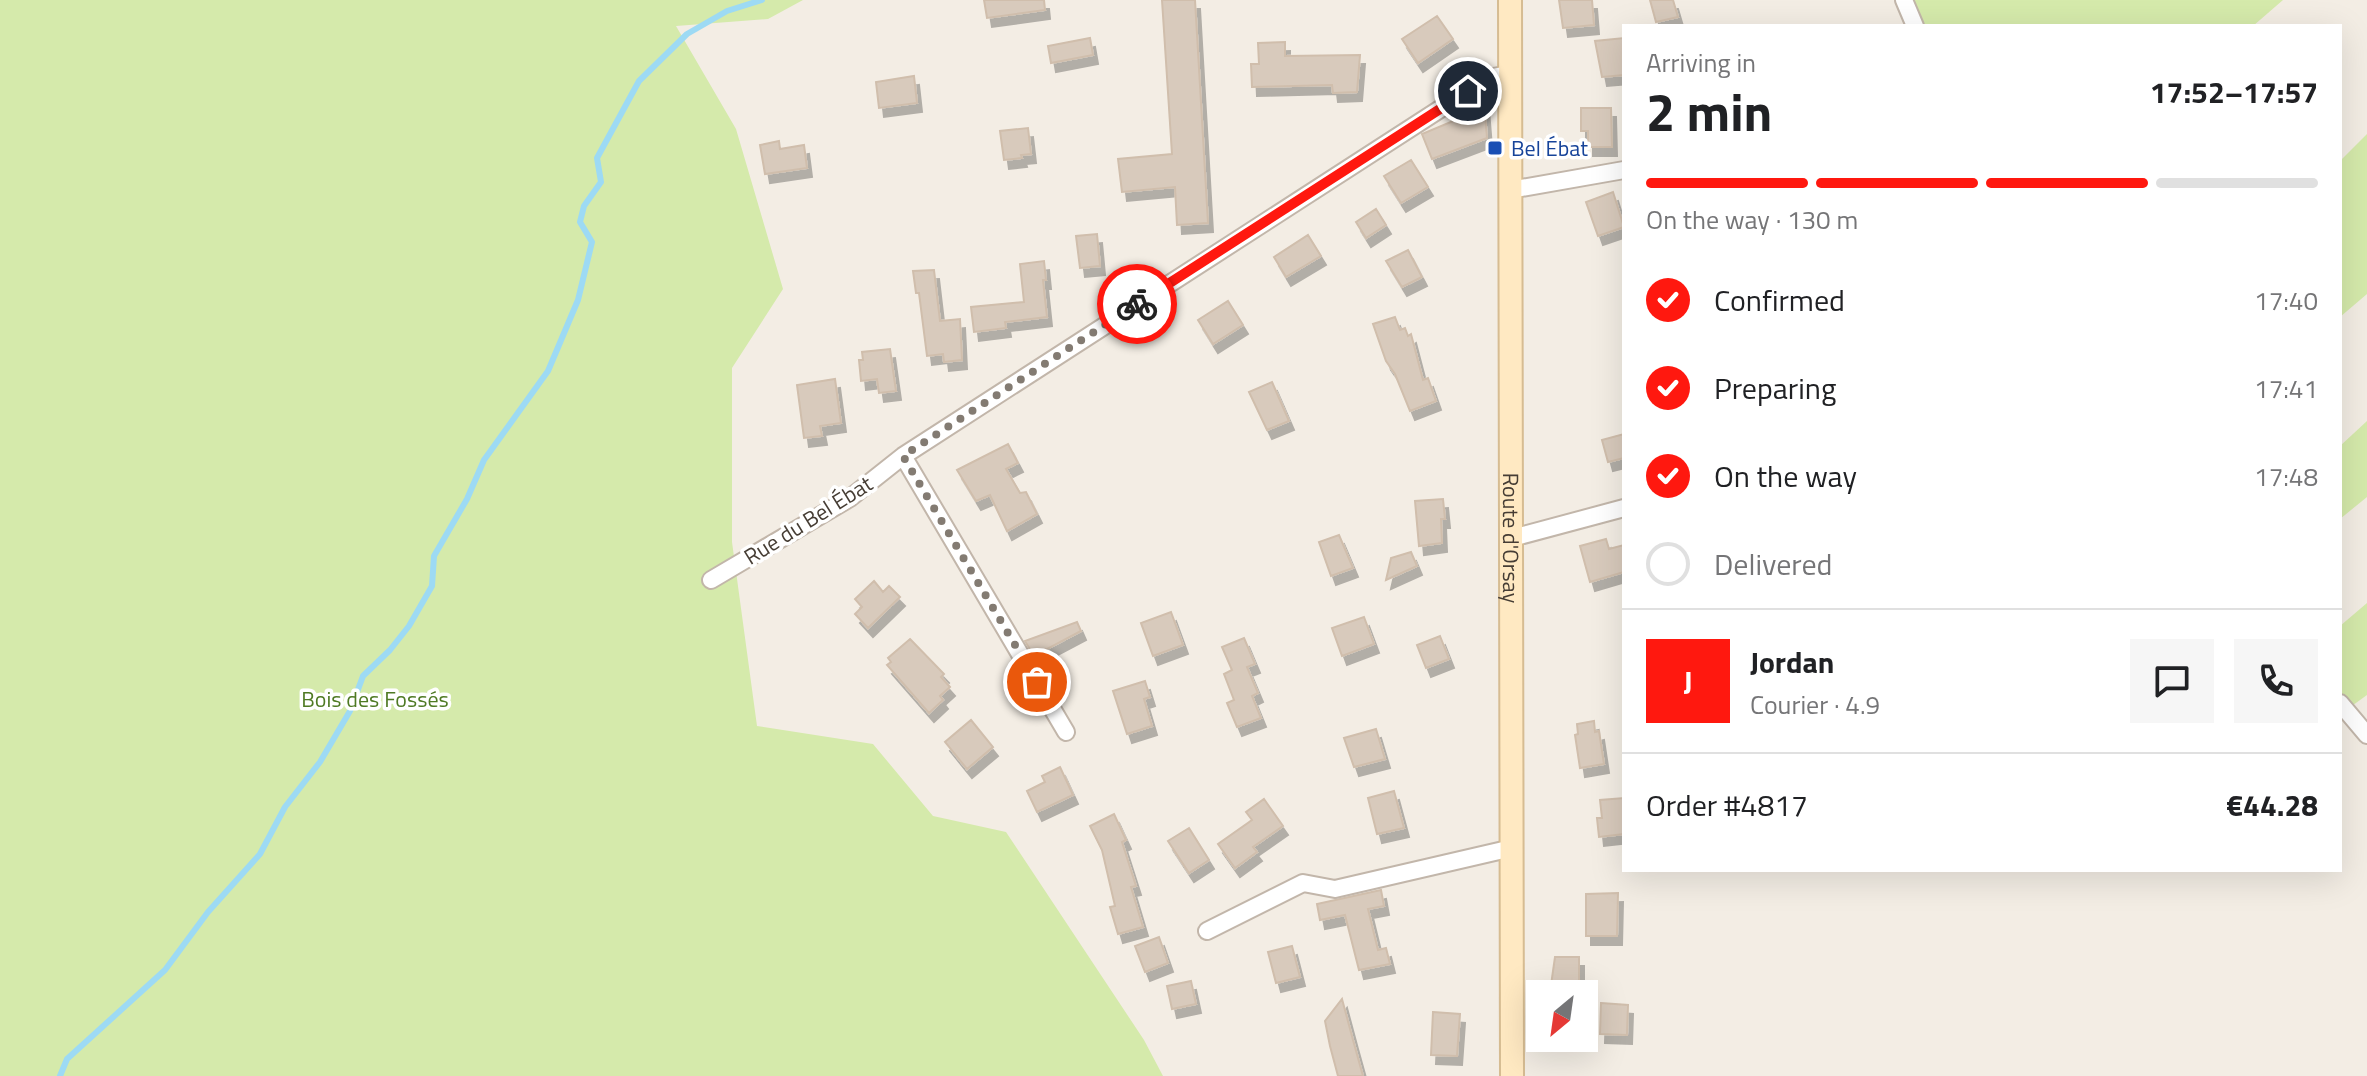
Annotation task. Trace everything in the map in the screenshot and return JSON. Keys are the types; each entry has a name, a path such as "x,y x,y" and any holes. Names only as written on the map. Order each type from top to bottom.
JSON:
{"main road":[{"name":"Route d'Orsay","path":"1510,0 1512,1076"}],"street":[{"path":"1904,0 1914,24"},
{"name":"Rue du Bel Ébat","path":"711,580 850,498 903,456 1468,91 1493,77 1510,74"},
{"path":"1510,190 1622,170"},
{"path":"903,456 1066,732"},
{"path":"1512,538 1622,509"},
{"path":"2342,705 2367,735"},
{"path":"1207,931 1303,883 1335,889 1512,848"}],"green space":[{"name":"Bois des Fossés","path":"0,0 803,0 768,19 676,26 736,129 783,289 732,368 732,542 757,726 873,744 933,816 1006,832 1144,1040 1163,1076 0,1076"},
{"path":"1913,0 2283,0 2255,24 1923,24"},
{"path":"2367,134 2367,294 2342,315 2342,159"},
{"path":"2367,421 2367,497 2342,517 2342,444"},
{"path":"2367,603 2367,695 2349,708 2342,699 2342,624"}],"building":[{"path":"984,0 1044,0 1045,10 987,18"},
{"path":"1162,0 1195,0 1208,223 1177,225 1175,187 1122,192 1118,159 1172,154"},
{"path":"1559,0 1592,0 1594,25 1563,28"},
{"path":"1650,0 1673,0 1678,17 1656,22"},
{"path":"1437,16 1453,39 1418,63 1402,39"},
{"path":"1090,38 1093,55 1051,63 1048,46"},
{"path":"1622,38 1622,75 1602,77 1595,41"},
{"path":"1285,42 1285,56 1360,55 1357,92 1333,93 1332,85 1252,87 1251,64 1259,64 1258,43"},
{"path":"914,76 917,103 879,108 876,82"},
{"path":"1484,101 1487,138 1432,159 1422,134 1470,114 1471,102"},
{"path":"1581,108 1611,108 1612,147 1588,147 1588,131 1581,131"},
{"path":"1028,128 1031,154 1004,160 1000,131"},
{"path":"779,141 780,149 804,145 807,168 765,174 760,145"},
{"path":"1411,160 1428,187 1401,203 1384,176"},
{"path":"1613,192 1622,228 1598,236 1586,202"},
{"path":"1376,209 1386,225 1366,238 1356,222"},
{"path":"1097,234 1100,266 1080,268 1076,236"},
{"path":"1308,235 1321,256 1286,277 1274,257"},
{"path":"1408,250 1422,277 1402,287 1386,261"},
{"path":"1044,261 1047,317 1005,322 1006,328 974,332 971,307 1024,302 1020,264"},
{"path":"934,270 940,321 960,319 962,360 944,362 943,354 927,356 913,271"},
{"path":"1228,301 1243,325 1213,344 1198,320"},
{"path":"1395,317 1400,330 1405,328 1408,336 1411,334 1423,380 1428,378 1436,401 1410,411 1395,374 1386,361 1373,324"},
{"path":"890,349 896,391 879,393 877,379 861,381 859,360 863,360 862,352"},
{"path":"835,379 841,423 820,426 822,436 804,438 797,385"},
{"path":"1272,382 1289,421 1267,430 1249,392"},
{"path":"1622,435 1622,458 1608,462 1602,440"},
{"path":"1008,444 1018,463 1006,469 1020,493 1026,492 1037,514 1007,531 990,495 976,501 957,470"},
{"path":"1443,499 1445,519 1441,519 1442,543 1419,546 1415,501"},
{"path":"1339,535 1353,568 1331,576 1319,542"},
{"path":"1606,539 1609,549 1622,546 1622,573 1590,582 1580,546"},
{"path":"1411,552 1417,566 1386,580 1391,558"},
{"path":"874,581 883,592 889,586 900,597 868,628 855,614 862,607 855,599"},
{"path":"1171,612 1183,645 1153,656 1141,623"},
{"path":"1364,617 1374,644 1342,656 1332,628"},
{"path":"1077,622 1081,631 1034,656 1025,641"},
{"path":"1440,636 1449,659 1426,668 1417,645"},
{"path":"1244,638 1255,664 1247,667 1258,693 1252,696 1261,718 1237,727 1227,703 1234,700 1224,674 1232,670 1222,647"},
{"path":"910,639 944,674 941,677 950,687 940,696 943,700 929,713 887,665 891,662 888,658"},
{"path":"1145,681 1150,697 1144,699 1152,726 1127,734 1113,691"},
{"path":"971,720 993,747 967,769 945,742"},
{"path":"1594,721 1595,732 1599,731 1604,764 1580,768 1575,735 1578,734 1577,724"},
{"path":"1376,729 1385,759 1354,767 1344,738"},
{"path":"1060,767 1073,795 1037,812 1027,791 1045,782 1042,776"},
{"path":"1394,791 1404,828 1377,834 1368,798"},
{"path":"1622,798 1622,834 1599,837 1597,818 1602,818 1600,800"},
{"path":"1264,799 1283,826 1253,847 1257,852 1235,868 1218,844 1252,820 1246,812"},
{"path":"1114,814 1126,840 1122,842 1136,886 1131,887 1143,927 1118,934 1110,907 1115,906 1102,850 1090,826"},
{"path":"1189,828 1209,860 1189,873 1168,841"},
{"path":"1381,890 1384,906 1368,909 1378,950 1386,948 1390,964 1359,970 1345,915 1320,920 1317,904"},
{"path":"1618,893 1617,936 1586,936 1586,894"},
{"path":"1159,937 1168,963 1145,972 1135,946"},
{"path":"1292,946 1300,977 1276,983 1268,952"},
{"path":"1555,957 1579,957 1579,980 1552,980"},
{"path":"1191,981 1196,1004 1172,1009 1167,986"},
{"path":"1342,999 1363,1076 1338,1076 1325,1021"},
{"path":"1601,1003 1628,1005 1627,1035 1600,1034"},
{"path":"1433,1012 1460,1014 1457,1056 1431,1055"}],"waterway":[{"path":"60,1076 67,1059 165,970 208,912 260,854 285,807 320,762 350,711 363,676 409,626 432,586 434,556 467,499 484,460 548,371 578,300 592,242 580,222 584,206 601,182 597,158 639,81 687,34 727,11 762,0"}],"way so far":[{"path":"1037,682 903,456 1137,304"}],"place":[{"name":"Bel Ébat","path":"1495,148"}],"route":[{"path":"1137,304 1468,91"}]}
